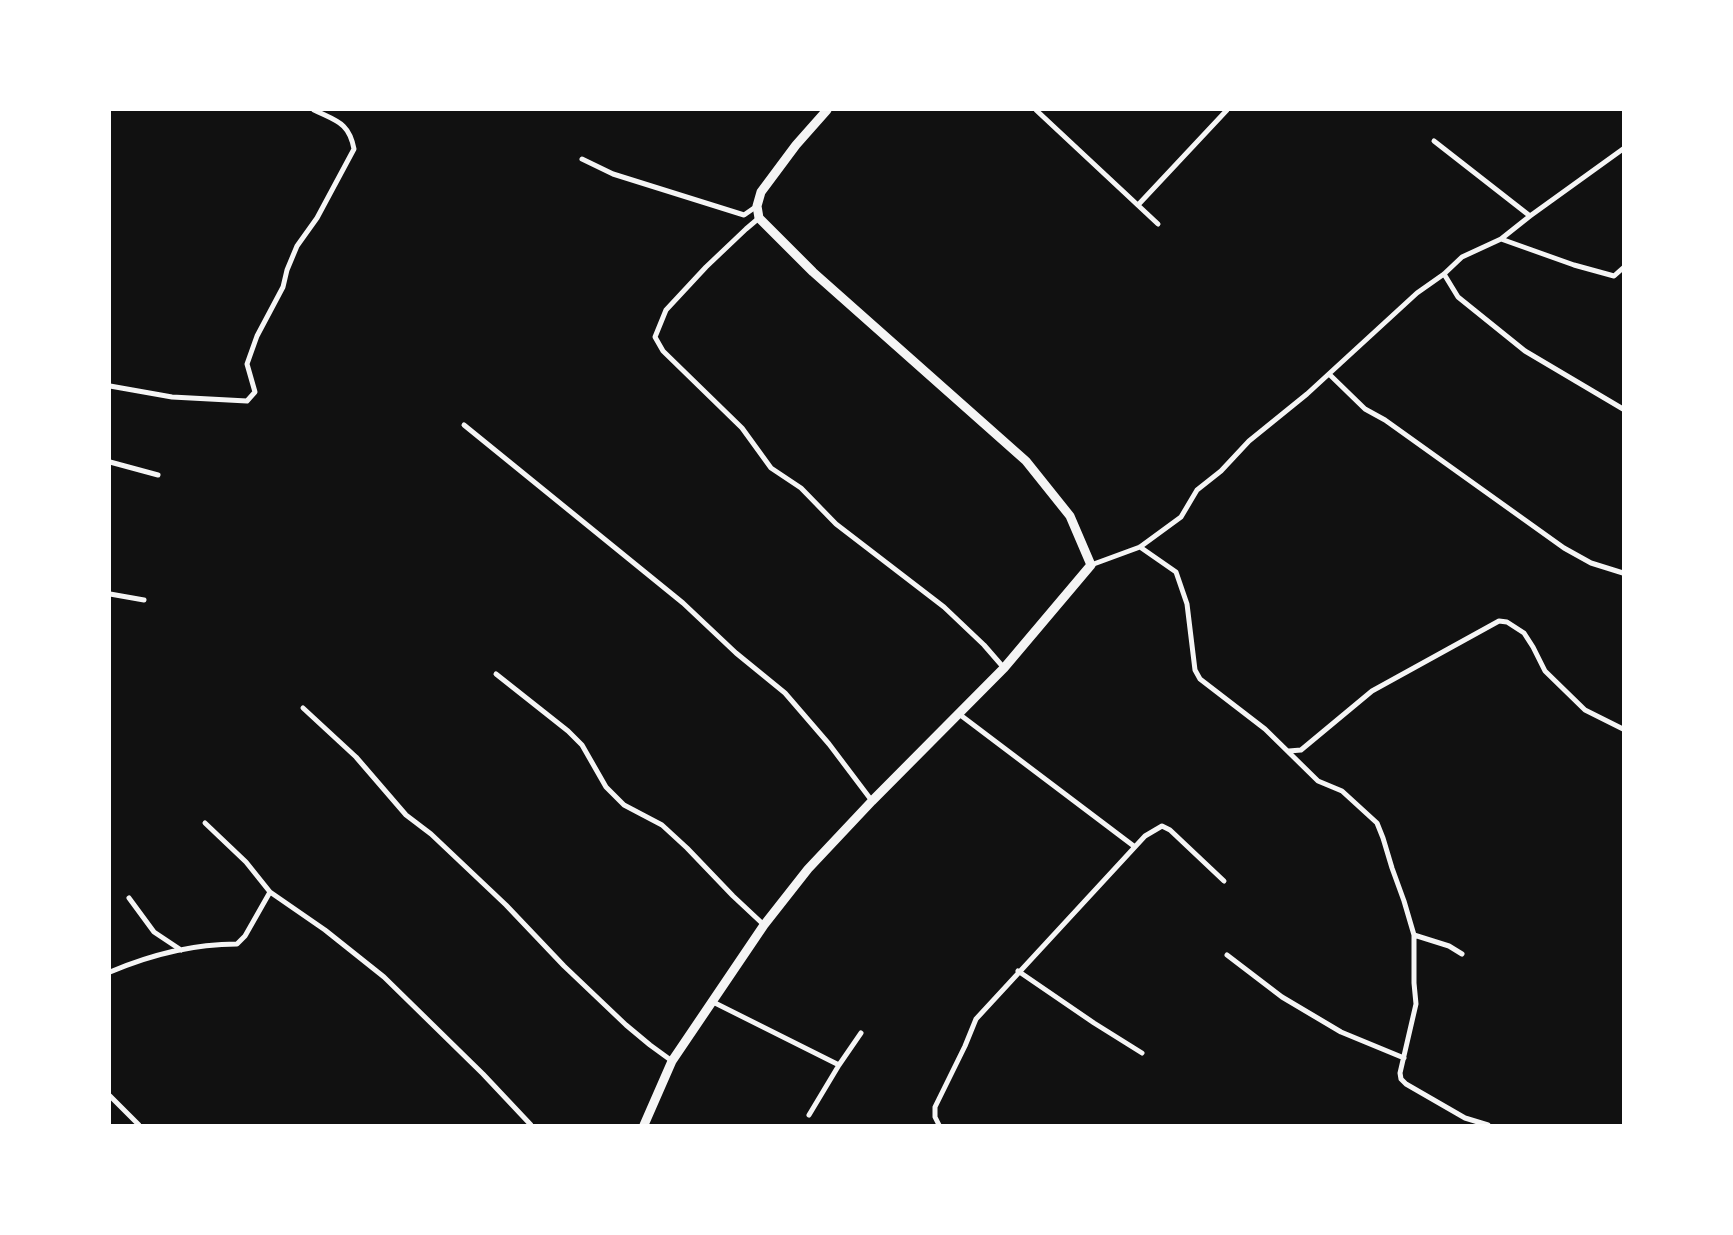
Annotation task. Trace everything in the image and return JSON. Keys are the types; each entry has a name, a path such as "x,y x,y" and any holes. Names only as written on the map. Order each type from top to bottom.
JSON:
{"street":[{"path":"110,386 172,397 247,401 255,392 247,364 257,336 283,287 287,270 297,246 317,218 354,149 352,138 345,126 314,110"},
{"path":"826,110 796,145 761,192 757,206 759,218 813,272 1026,461 1070,516 1091,565"},
{"path":"1036,110 1158,224"},
{"path":"1138,206 1227,110"},
{"path":"1434,141 1530,216"},
{"path":"644,1125 672,1061 764,925 808,869 872,801 1004,668 1091,565 1140,547 1181,518 1197,490 1221,471 1249,441 1329,374 1417,293 1444,274 1462,257 1501,239 1623,149"},
{"path":"582,159 614,174 744,216 757,206"},
{"path":"759,218 706,267 666,310 655,337 663,351 742,428 771,468 801,488 836,524 944,607 984,645 1004,668"},
{"path":"1501,239 1574,265 1614,276 1623,268"},
{"path":"1444,274 1458,297 1525,351 1623,409"},
{"path":"1329,374 1365,409 1385,420 1564,548 1591,563 1623,572"},
{"path":"464,425 683,603 736,653 785,693 829,744 872,801"},
{"path":"110,462 158,475"},
{"path":"1140,547 1176,572 1187,604 1195,670 1200,679 1265,729 1318,781 1342,791 1377,823 1414,935 1416,1004 1400,1074 1401,1079 1406,1084 1465,1118 1488,1125"},
{"path":"110,594 144,600"},
{"path":"1289,752 1301,750 1372,691 1499,622 1507,622 1524,633 1545,671 1585,710 1623,729"},
{"path":"496,674 568,731 582,745 606,788 624,804 662,825 764,925"},
{"path":"303,708 356,757 406,815 431,834 506,905 564,966 626,1025 672,1061"},
{"path":"959,714 1135,847"},
{"path":"205,824 246,862 270,892 324,930 384,977 483,1074 531,1125"},
{"path":"939,1125 935,1116 935,1107 965,1046 976,1018 1153,830 1162,826 1170,830 1224,881"},
{"path":"110,972 181,950 215,944 237,944 245,936 270,892"},
{"path":"129,898 154,932 181,950"},
{"path":"1414,935 1449,946 1462,954"},
{"path":"1228,955 1282,997 1341,1032 1404,1058"},
{"path":"1018,972 1142,1053"},
{"path":"711,1001 838,1065"},
{"path":"809,1115 838,1065 861,1033"},
{"path":"110,1096 139,1125"}]}
